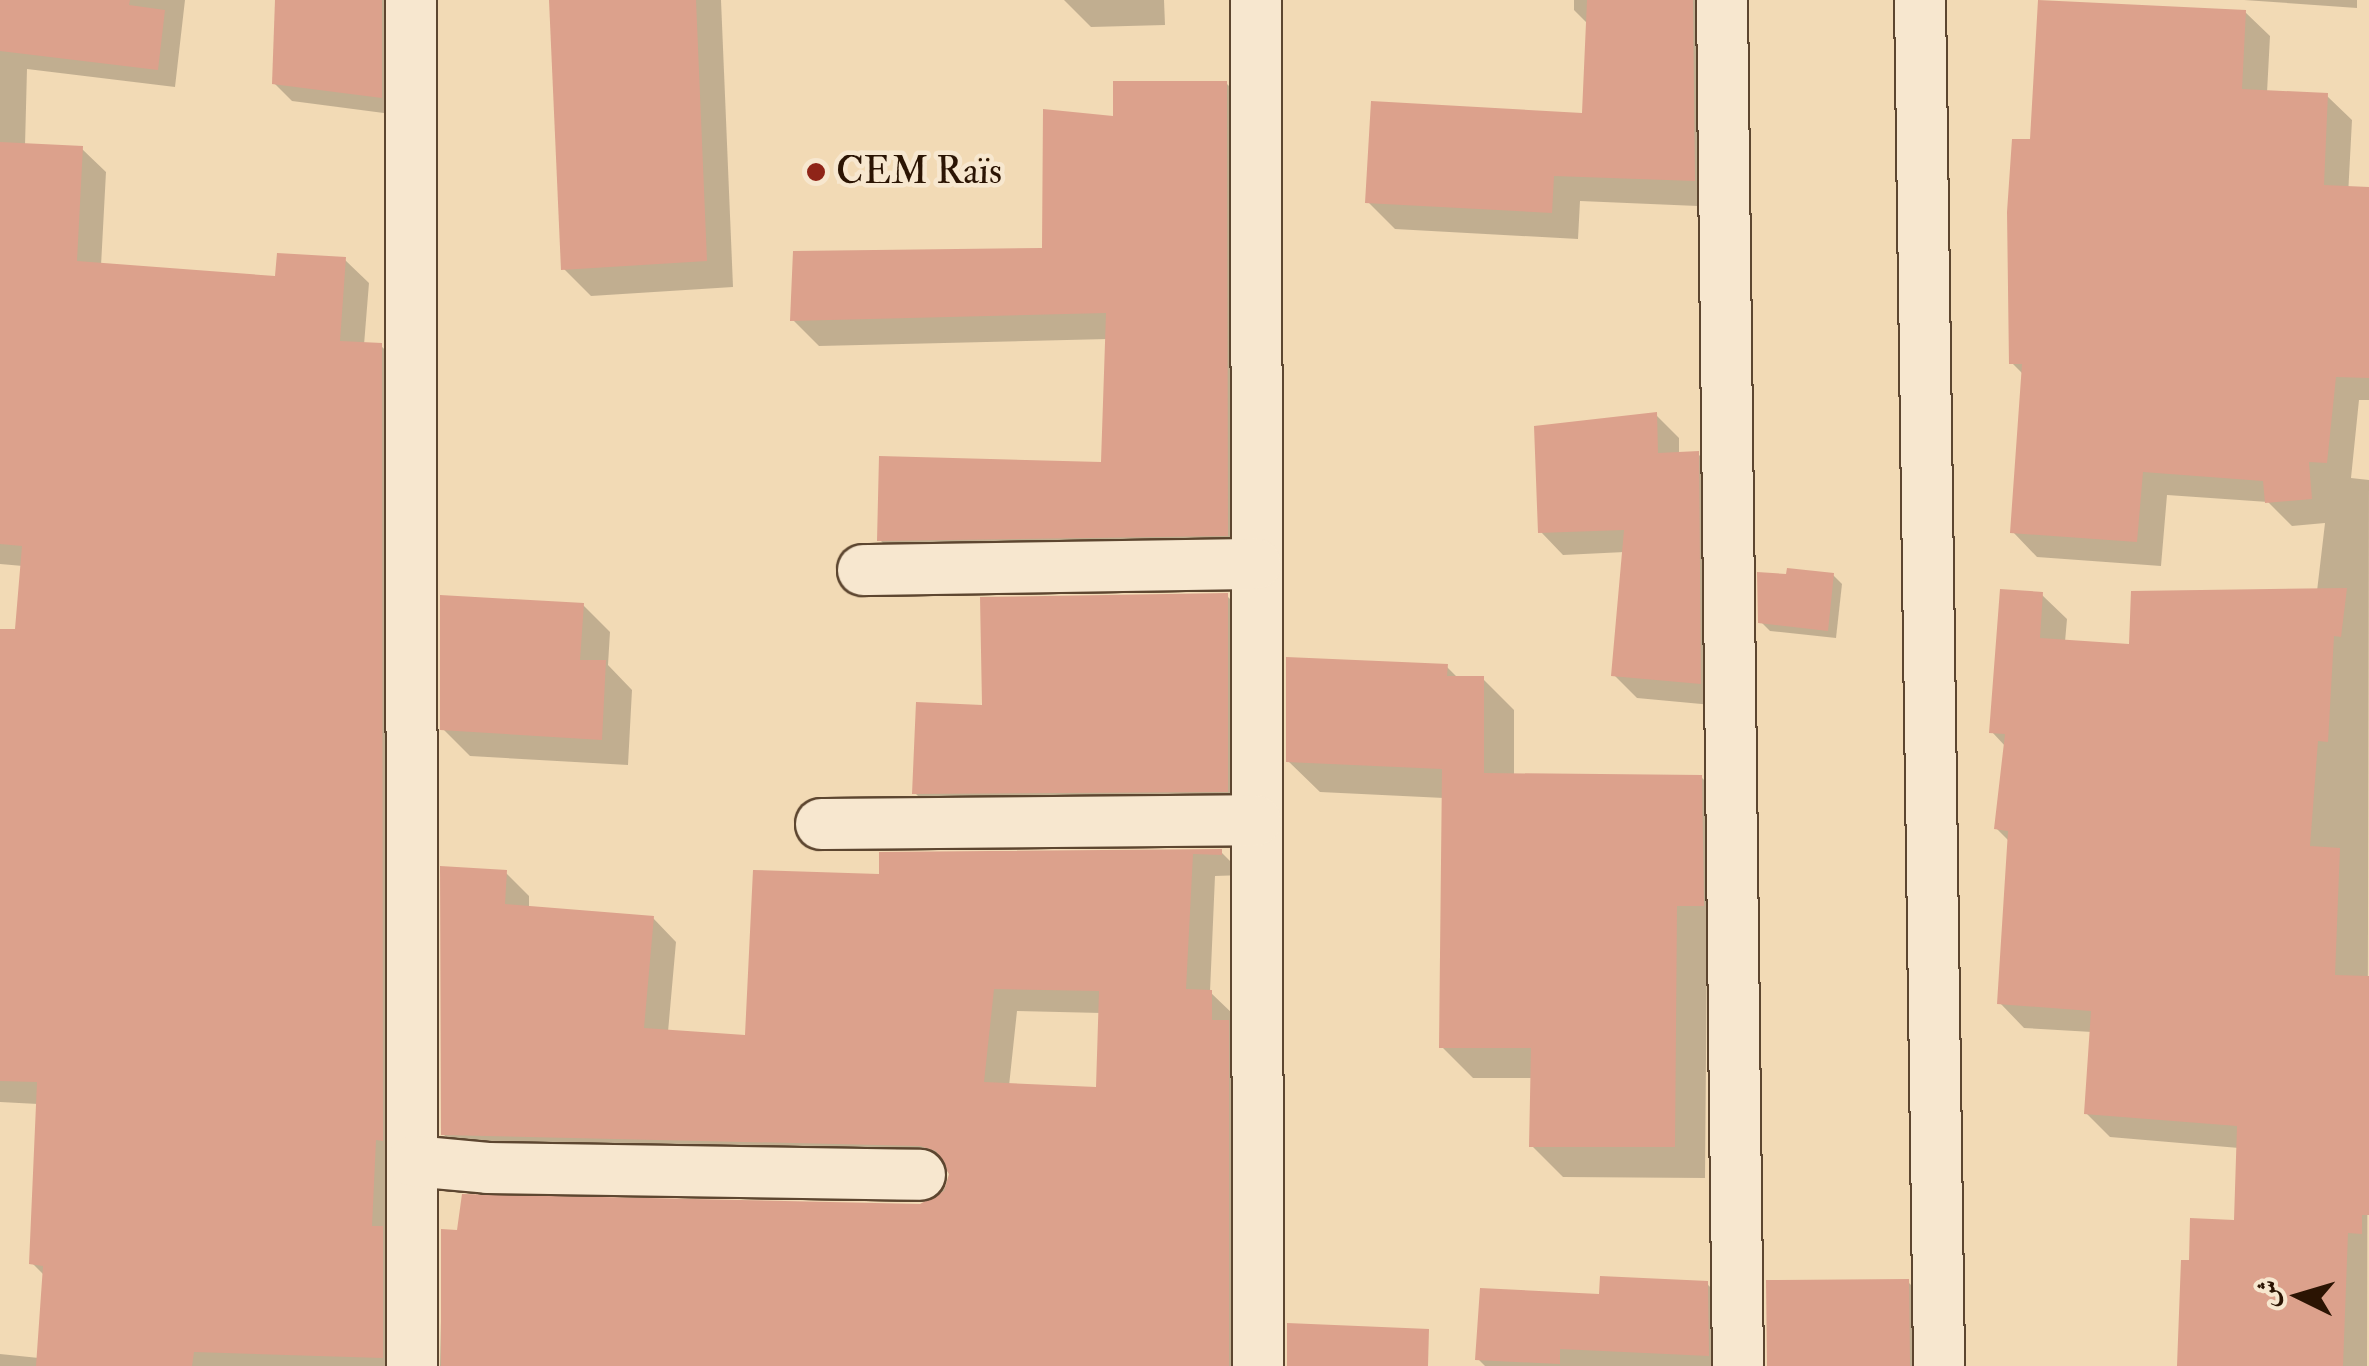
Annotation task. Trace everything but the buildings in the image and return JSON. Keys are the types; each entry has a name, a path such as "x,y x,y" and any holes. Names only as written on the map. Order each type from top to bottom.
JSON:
{"street":[{"path":"412,0 412,1366"},
{"path":"1256,0 1258,1366"},
{"path":"1722,0 1738,1366"},
{"path":"1920,0 1939,1366"},
{"path":"863,570 1256,564"},
{"path":"821,824 1256,820"},
{"path":"414,1161 488,1168 920,1175"}],"place":[{"name":"CEM Raïs","path":"816,172"}]}
